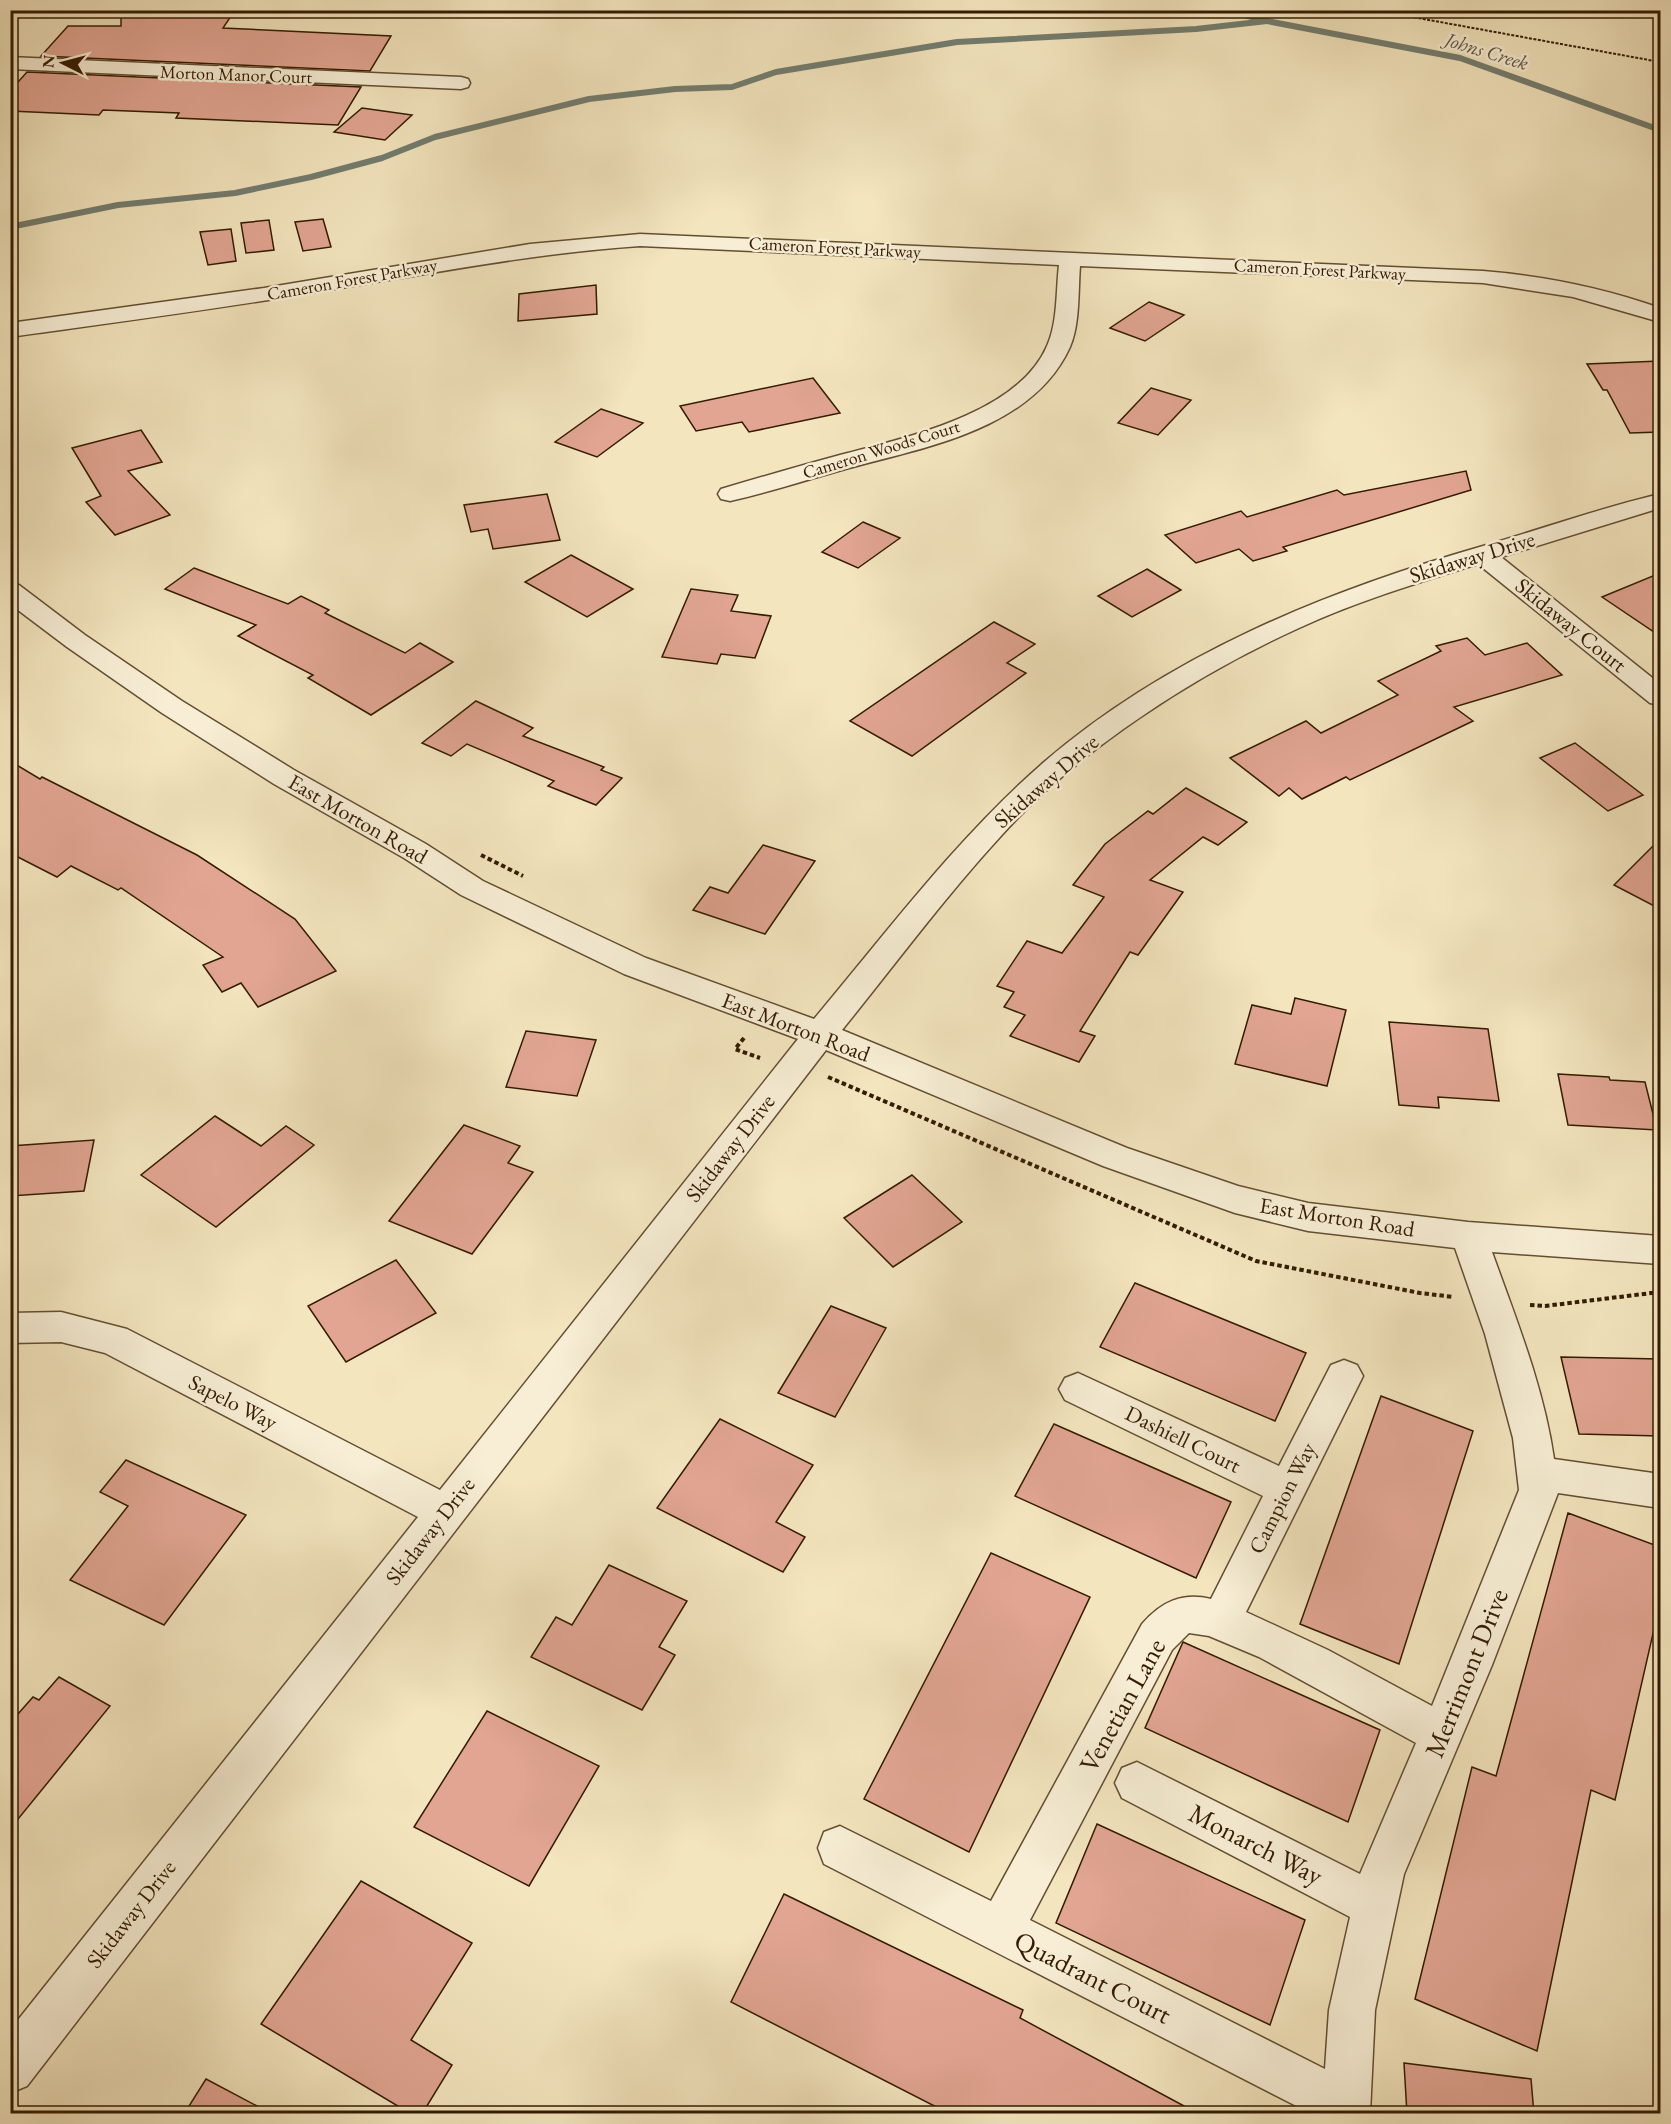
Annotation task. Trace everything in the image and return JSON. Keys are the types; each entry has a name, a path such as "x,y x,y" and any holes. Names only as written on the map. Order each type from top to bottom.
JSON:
{"street":[{"name":"Morton Manor Court","path":"10,63 461,83"},
{"name":"Cameron Forest Parkway","path":"10,330 195,305 523,250 594,242 681,240 1515,280 1596,294 1660,315"},
{"name":"Cameron Woods Court","path":"730,494 941,434 984,416 1016,397 1042,373 1059,345 1070,258"},
{"name":"Skidaway Drive","path":"10,2069 819,1034 990,829 1055,768 1126,714 1206,664 1290,622 1375,588 1660,501"},
{"name":"Skidaway Court","path":"1482,554 1660,697"},
{"name":"East Morton Road","path":"10,591 76,641 172,707 284,777 415,851 472,888 635,966 819,1034 1115,1156 1235,1199 1308,1217 1468,1236 1660,1250"},
{"name":"Merrimont Drive","path":"1346,2109 1352,2010 1382,1874 1443,1734 1539,1490 1532,1438 1503,1334 1468,1236"},
{"name":"Sapelo Way","path":"10,1328 61,1327 114,1340 445,1512"},
{"name":"Campion Way","path":"1221,1620 1344,1376"},
{"name":"Dashiell Court","path":"1078,1389 1287,1489"},
{"path":"1537,1473 1660,1491"},
{"name":"Venetian Lane","path":"1000,1930 1157,1637 1173,1618 1192,1614 1221,1620 1276,1646 1443,1734"},
{"name":"Monarch Way","path":"1137,1783 1375,1906"},
{"name":"Quadrant Court","path":"840,1848 1346,2109"}],"path":[{"path":"1374,10 1660,62"}],"building":[{"path":"121,10 235,10 223,28 391,36 370,71 41,56 68,26 121,26"},
{"path":"27,72 361,87 338,125 176,118 179,113 103,110 99,115 10,111 10,91"},
{"path":"362,108 412,115 385,140 334,132"},
{"path":"323,219 331,247 303,251 295,222"},
{"path":"269,220 274,250 246,253 241,223"},
{"path":"231,229 236,261 208,265 200,232"},
{"path":"596,285 597,314 518,321 519,294"},
{"path":"1149,302 1184,315 1145,341 1110,328"},
{"path":"1660,361 1660,432 1630,433 1607,390 1603,390 1587,364"},
{"path":"813,378 840,413 749,432 742,422 696,431 680,406"},
{"path":"1151,388 1191,400 1158,435 1118,423"},
{"path":"601,409 643,423 597,457 555,442"},
{"path":"141,430 162,462 128,471 170,515 115,535 86,502 101,496 72,448"},
{"path":"1466,471 1471,490 1283,547 1287,551 1253,561 1239,549 1196,563 1165,535 1241,511 1247,517 1337,490 1344,495"},
{"path":"547,494 560,540 493,549 488,529 471,532 464,505"},
{"path":"863,522 900,538 858,568 822,552"},
{"path":"571,555 633,589 587,617 525,582"},
{"path":"194,568 288,604 301,596 329,610 325,613 405,653 420,643 453,662 371,715 308,678 313,675 238,636 256,625 165,589"},
{"path":"1147,569 1181,590 1132,617 1098,596"},
{"path":"1660,573 1660,636 1602,597"},
{"path":"691,589 738,595 731,611 771,616 755,658 721,654 717,664 662,657"},
{"path":"994,622 1035,644 1007,663 1026,673 912,756 850,721"},
{"path":"1467,638 1485,655 1527,643 1562,675 1454,707 1473,721 1350,780 1346,777 1302,799 1289,788 1279,796 1230,758 1306,721 1321,733 1398,695 1378,681 1441,651 1436,646"},
{"path":"476,701 533,728 523,736 604,767 601,770 622,778 596,805 548,786 554,781 467,744 451,756 422,743"},
{"path":"1575,743 1643,795 1608,811 1540,758"},
{"path":"10,761 40,779 42,777 197,855 295,919 336,971 258,1007 241,983 222,992 203,965 223,957 121,888 118,890 71,866 57,877 10,853"},
{"path":"1186,788 1247,822 1218,845 1203,837 1150,880 1183,892 1138,955 1130,952 1080,1031 1095,1036 1079,1062 1010,1036 1025,1015 1004,1007 1014,992 997,986 1027,941 1062,953 1104,897 1073,885 1105,844 1148,811 1153,814"},
{"path":"1660,839 1660,909 1614,885"},
{"path":"763,845 815,861 765,934 693,910 710,887 728,893"},
{"path":"1295,998 1346,1010 1327,1086 1235,1064 1252,1005 1291,1014"},
{"path":"1389,1022 1488,1029 1499,1101 1438,1097 1439,1108 1399,1105"},
{"path":"526,1031 596,1040 577,1096 506,1087"},
{"path":"1558,1074 1645,1082 1657,1130 1568,1125"},
{"path":"215,1116 261,1146 286,1126 314,1145 216,1227 141,1175"},
{"path":"464,1125 520,1146 508,1163 533,1172 472,1254 389,1221"},
{"path":"94,1140 84,1191 10,1196 10,1146"},
{"path":"912,1175 962,1222 893,1267 844,1218"},
{"path":"396,1260 436,1313 346,1362 308,1306"},
{"path":"1135,1283 1306,1353 1275,1421 1100,1347"},
{"path":"831,1306 886,1328 835,1417 778,1393"},
{"path":"1561,1357 1660,1359 1660,1436 1579,1434"},
{"path":"1381,1396 1473,1431 1399,1664 1300,1624"},
{"path":"720,1419 813,1465 776,1522 805,1537 783,1572 657,1508"},
{"path":"1054,1424 1231,1502 1196,1578 1015,1496"},
{"path":"126,1460 246,1515 164,1625 70,1580 128,1506 100,1492"},
{"path":"1568,1513 1660,1547 1660,1603 1615,1800 1591,1790 1537,2051 1415,1999 1472,1767 1496,1776"},
{"path":"991,1553 1090,1597 969,1852 864,1799"},
{"path":"609,1565 687,1601 659,1647 675,1655 642,1710 531,1657 556,1617 572,1625"},
{"path":"1183,1642 1380,1730 1348,1822 1145,1728"},
{"path":"59,1677 110,1706 10,1829 10,1723 33,1697 39,1700"},
{"path":"487,1711 599,1766 529,1886 414,1827"},
{"path":"1097,1824 1305,1920 1270,2025 1056,1923"},
{"path":"361,1881 472,1943 411,2040 452,2065 422,2114 411,2114 261,2024"},
{"path":"784,1894 1023,2010 1020,2018 1199,2114 950,2114 731,2002"},
{"path":"1404,2063 1531,2079 1534,2114 1407,2114"},
{"path":"206,2079 272,2114 184,2114"}],"waterway":[{"name":"Johns Creek","path":"1226,10 1267,21"},
{"path":"10,227 118,205 235,193 311,177 382,158 435,137 589,99 675,89 732,87 776,72 957,42 1196,29 1267,21"},
{"name":"Johns Creek","path":"1267,21 1460,58 1660,130"}]}
